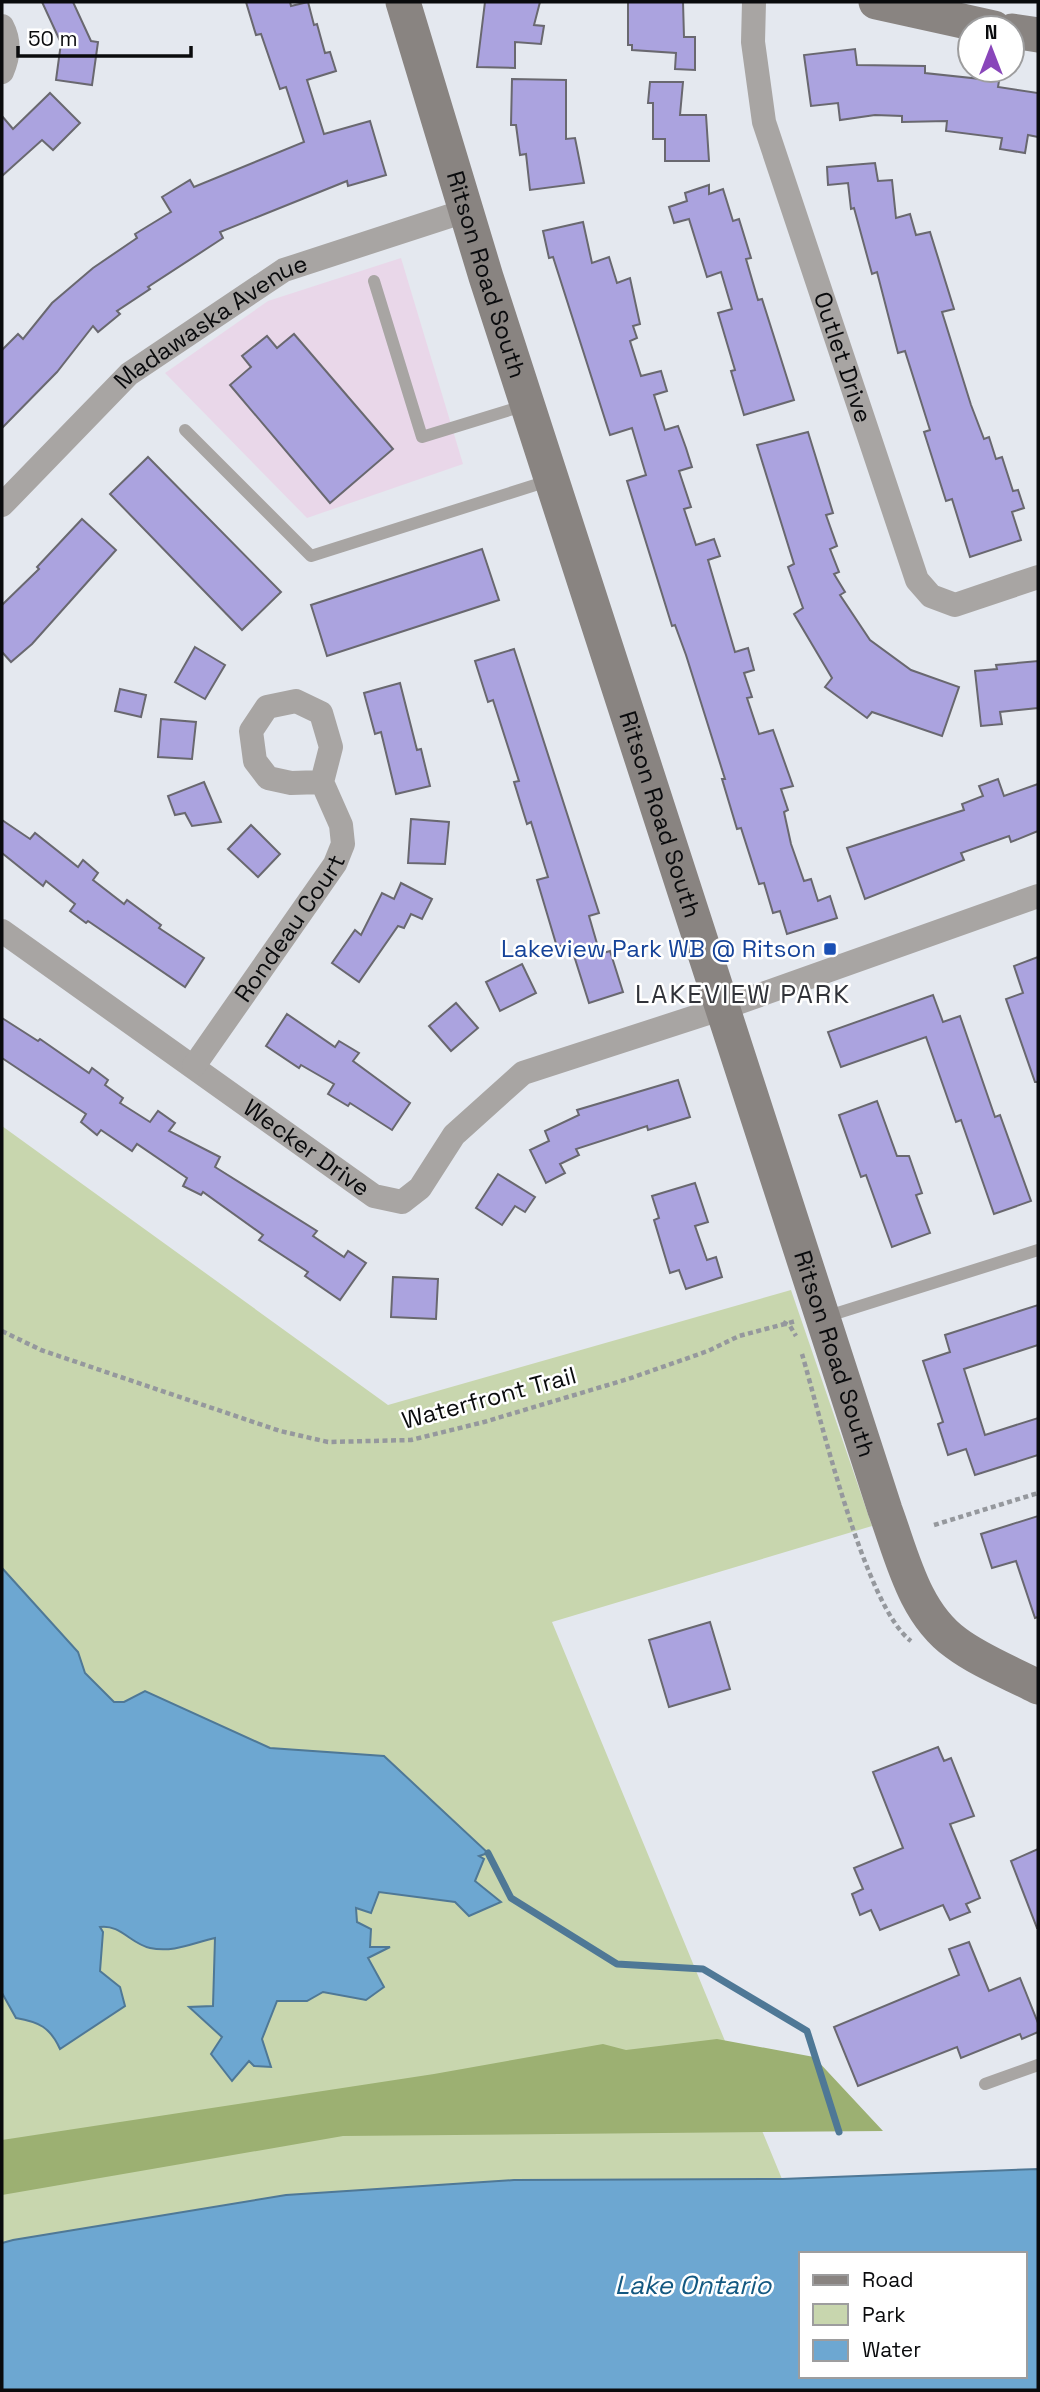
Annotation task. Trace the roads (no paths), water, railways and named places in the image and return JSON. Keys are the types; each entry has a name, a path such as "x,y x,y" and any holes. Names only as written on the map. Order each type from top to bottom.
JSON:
{"street":[{"name":"Ritson Road South","path":"403,2 528,405 885,1510 922,1604 939,1627 956,1644 1038,1687"},
{"name":"Outlet Drive","path":"754,2 753,42 764,122 917,580 931,596 955,605 1038,578"},
{"path":"876,2 956,20"},
{"path":"2,26 8,41 7,58 2,72"},
{"name":"Madawaska Avenue","path":"2,505 129,374 284,270 466,211"},
{"name":"Rondeau Court","path":"194,1066 335,864 343,844 341,825 322,782"},
{"name":"Wecker Drive","path":"2,931 374,1196 402,1202 421,1188 454,1135 523,1073 723,1008 1038,896"}],"lane":[{"path":"374,281 422,437 528,405"},
{"path":"185,430 310,556 553,479"},
{"path":"823,1318 1038,1250"},
{"path":"985,2084 1038,2065"}],"water":[{"path":"2,1568 78,1652 85,1673 114,1702 124,1702 145,1691 270,1748 384,1756 488,1853 479,1856 484,1859 475,1881 501,1902 469,1916 455,1902 379,1892 371,1913 356,1908 357,1922 371,1929 370,1947 390,1947 368,1958 384,1987 366,2000 323,1992 307,2001 277,2001 262,2039 271,2067 254,2066 249,2061 232,2081 211,2054 222,2037 189,2007 213,2006 215,1938 175,1948 158,1949 143,1946 114,1928 100,1927 103,1932 100,1971 120,1987 125,2006 60,2049 52,2035 43,2027 16,2018 2,1993"},
{"name":"Lake Ontario","path":"1038,2169 1038,2390 2,2390 2,2243 286,2195 514,2180 782,2179"}],"waterway":[{"path":"488,1853 511,1898 617,1964 703,1969 807,2031 839,2132"}],"place":[{"name":"Lakeview Park WB @ Ritson","path":"830,949"}],"district":[{"name":"LAKEVIEW PARK","path":"743,994"}]}
